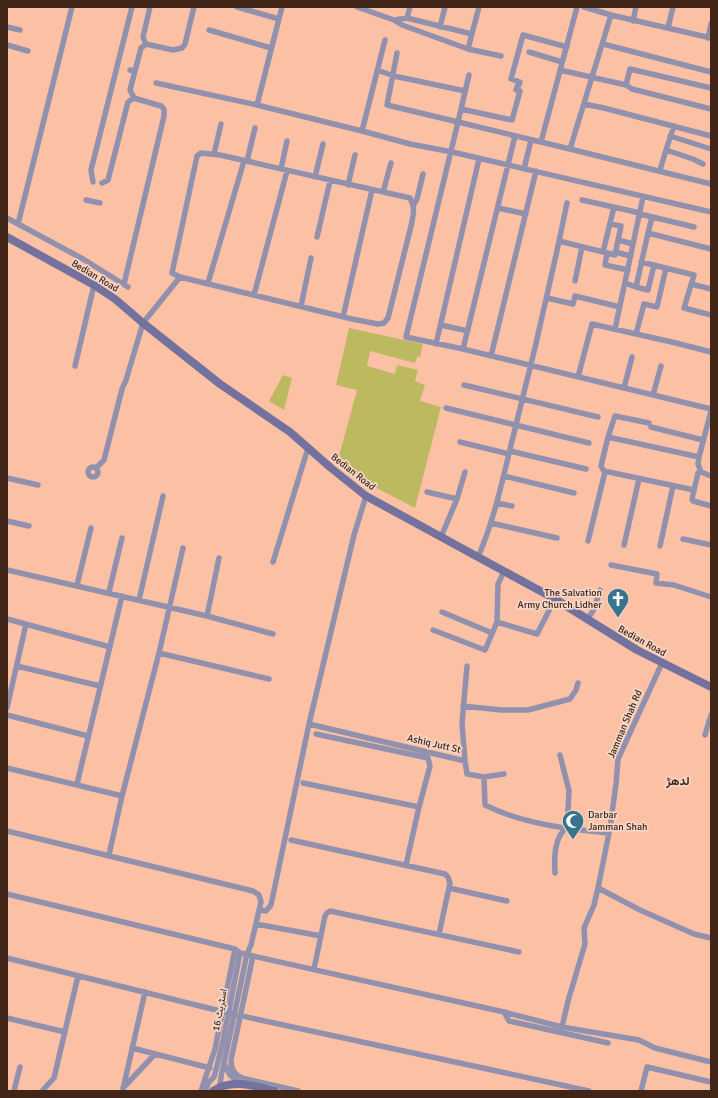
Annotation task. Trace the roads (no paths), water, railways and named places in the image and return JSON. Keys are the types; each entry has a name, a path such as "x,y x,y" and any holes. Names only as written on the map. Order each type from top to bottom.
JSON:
{"main road":[{"name":"Bedian Road","path":"7,237 94,285 115,299 220,384 290,432 366,496 555,599 586,620 637,650 711,687"},
{"path":"217,1090 240,1084 274,1091"}],"street":[{"path":"18,224 72,7"},
{"path":"93,182 91,170 132,7"},
{"path":"146,44 142,29 150,7"},
{"path":"146,44 173,50 182,48 185,44 194,7"},
{"path":"237,7 279,19"},
{"path":"257,104 282,7"},
{"path":"357,7 468,49 501,56"},
{"path":"407,18 410,7"},
{"path":"440,27 445,7"},
{"path":"468,49 479,7"},
{"path":"541,142 577,7"},
{"path":"584,7 608,12 633,21 709,38 711,24"},
{"path":"633,21 636,7"},
{"path":"668,28 673,7"},
{"path":"570,149 602,44 608,12"},
{"path":"394,20 407,18 472,34"},
{"path":"7,27 20,30"},
{"path":"209,30 272,48"},
{"path":"461,109 512,120 520,91 516,90 520,82 511,79 523,35 567,47"},
{"path":"362,131 385,40"},
{"path":"134,98 130,90 132,70 141,48 146,44"},
{"path":"602,44 711,72"},
{"path":"7,46 28,51"},
{"path":"529,52 562,62"},
{"path":"397,53 394,76 387,104 660,170 711,184"},
{"path":"626,85 630,69 711,88"},
{"path":"377,70 394,76 465,91"},
{"path":"560,70 626,85 632,89 711,108"},
{"path":"469,75 452,152 406,337 491,356 711,410 698,464 701,472 711,476"},
{"path":"156,83 257,104 410,144 452,152 711,212"},
{"path":"7,218 83,259 126,285 164,109 157,104 134,98 123,106 108,180 102,183"},
{"path":"584,104 711,136"},
{"path":"214,154 220,124"},
{"path":"660,170 674,126"},
{"path":"208,283 255,128"},
{"path":"464,350 515,136"},
{"path":"670,136 711,149"},
{"path":"524,169 531,140"},
{"path":"254,295 284,170 287,141"},
{"path":"315,177 323,144"},
{"path":"666,150 703,164"},
{"path":"414,204 410,198 214,154 201,153 197,156 172,273 180,277 343,317 378,324 384,323 388,318 411,226 414,204 417,199 423,174"},
{"path":"348,185 355,155"},
{"path":"436,344 479,159"},
{"path":"383,192 391,163"},
{"path":"491,356 536,171"},
{"path":"317,237 330,181"},
{"path":"343,317 372,190"},
{"path":"615,329 644,197"},
{"path":"86,200 100,203"},
{"path":"582,200 694,226"},
{"path":"478,556 491,523 504,476 547,298 567,203"},
{"path":"614,207 605,253 605,265 628,270"},
{"path":"498,208 526,214"},
{"path":"636,286 652,217"},
{"path":"559,241 615,255 621,226 610,224"},
{"path":"648,233 711,249"},
{"path":"618,240 633,244"},
{"path":"575,281 582,247"},
{"path":"615,252 631,256"},
{"path":"301,306 311,258"},
{"path":"641,262 694,275 684,308 711,314"},
{"path":"625,283 648,290 654,265"},
{"path":"636,334 644,304 656,307 666,268"},
{"path":"96,468 104,460 122,389 143,323 180,277"},
{"path":"691,284 711,289"},
{"path":"75,366 94,285"},
{"path":"547,298 573,304 575,296 620,307"},
{"path":"441,324 468,331"},
{"path":"578,377 592,325 594,324 711,352"},
{"path":"624,388 632,357"},
{"path":"653,395 661,366"},
{"path":"464,385 598,417"},
{"path":"446,408 589,443"},
{"path":"694,490 605,472 601,466 615,416 704,440"},
{"path":"608,437 699,457"},
{"path":"460,442 586,469"},
{"path":"272,562 308,448"},
{"path":"441,537 457,499 465,472"},
{"path":"588,541 605,472"},
{"path":"701,472 698,473 692,500 711,506"},
{"path":"504,476 574,493"},
{"path":"7,478 38,485"},
{"path":"624,545 639,479"},
{"path":"660,546 673,486"},
{"path":"427,492 457,499"},
{"path":"139,600 163,496"},
{"path":"259,910 266,911 271,905 309,724 354,535 366,496"},
{"path":"497,503 512,506"},
{"path":"7,521 29,526"},
{"path":"491,523 557,538"},
{"path":"77,585 91,528"},
{"path":"109,592 122,538"},
{"path":"683,539 711,545"},
{"path":"109,855 122,796 159,653 183,548"},
{"path":"207,616 219,558"},
{"path":"611,565 657,574 656,583 674,585 711,597"},
{"path":"7,570 109,592 273,634"},
{"path":"433,630 485,650 497,622 498,584 504,571"},
{"path":"586,620 594,609 600,590"},
{"path":"77,784 122,596"},
{"path":"497,622 537,634 555,599"},
{"path":"442,612 492,633"},
{"path":"7,619 110,647"},
{"path":"7,708 26,624"},
{"path":"159,653 269,679"},
{"name":"Jamman Shah Rd","path":"562,1027 585,944 584,928 594,905 598,888 609,833 618,759 662,663"},
{"path":"17,666 100,686"},
{"path":"465,761 462,723 468,666"},
{"path":"463,706 501,710 528,710 570,699 576,690 578,683"},
{"path":"7,715 88,736"},
{"path":"706,735 711,715"},
{"name":"Ashiq Jutt St","path":"309,724 465,761 467,774 484,776"},
{"path":"316,734 428,758 430,766 406,865"},
{"path":"555,873 554,853 561,833 566,828 569,791 560,755"},
{"path":"7,768 122,796"},
{"path":"504,774 484,776 485,806 517,818 551,826 609,833"},
{"path":"303,783 419,807"},
{"path":"7,831 256,892 261,898 250,955 231,1014 215,1049 210,1068 201,1091"},
{"path":"291,840 445,874 449,880 449,888 438,934"},
{"path":"449,888 507,901"},
{"path":"598,888 647,913 694,934 711,938"},
{"path":"7,894 250,955 504,1012 562,1027 639,1040 655,1048 711,1062"},
{"path":"314,969 326,916 330,911 519,952"},
{"path":"256,924 321,936"},
{"name":"اسٹریٹ 16","path":"217,1090 220,1085 224,1064 238,951"},
{"path":"7,958 231,1014 589,1091"},
{"path":"42,1091 54,1078 78,976"},
{"path":"122,1090 145,992"},
{"path":"504,1012 509,1021 608,1043"},
{"path":"231,1014 231,1066 234,1072 242,1078 298,1091"},
{"name":"اسٹریٹ 16","path":"214,1077 231,1014"},
{"path":"7,1018 65,1032"},
{"path":"132,1048 210,1068"},
{"path":"122,1090 155,1054"},
{"path":"224,1064 230,1075 240,1084"},
{"path":"14,1091 20,1067"},
{"path":"641,1091 647,1068 711,1082"},
{"path":"214,1077 217,1090"},
{"path":"206,1091 209,1082 214,1077"}],"place":[{"name":"The Salvation Army Church Lidher","path":"618,618"},
{"name":"Darbar Jamman Shah","path":"573,840"}],"district":[{"name":"لدھڑ","path":"678,781"}]}
